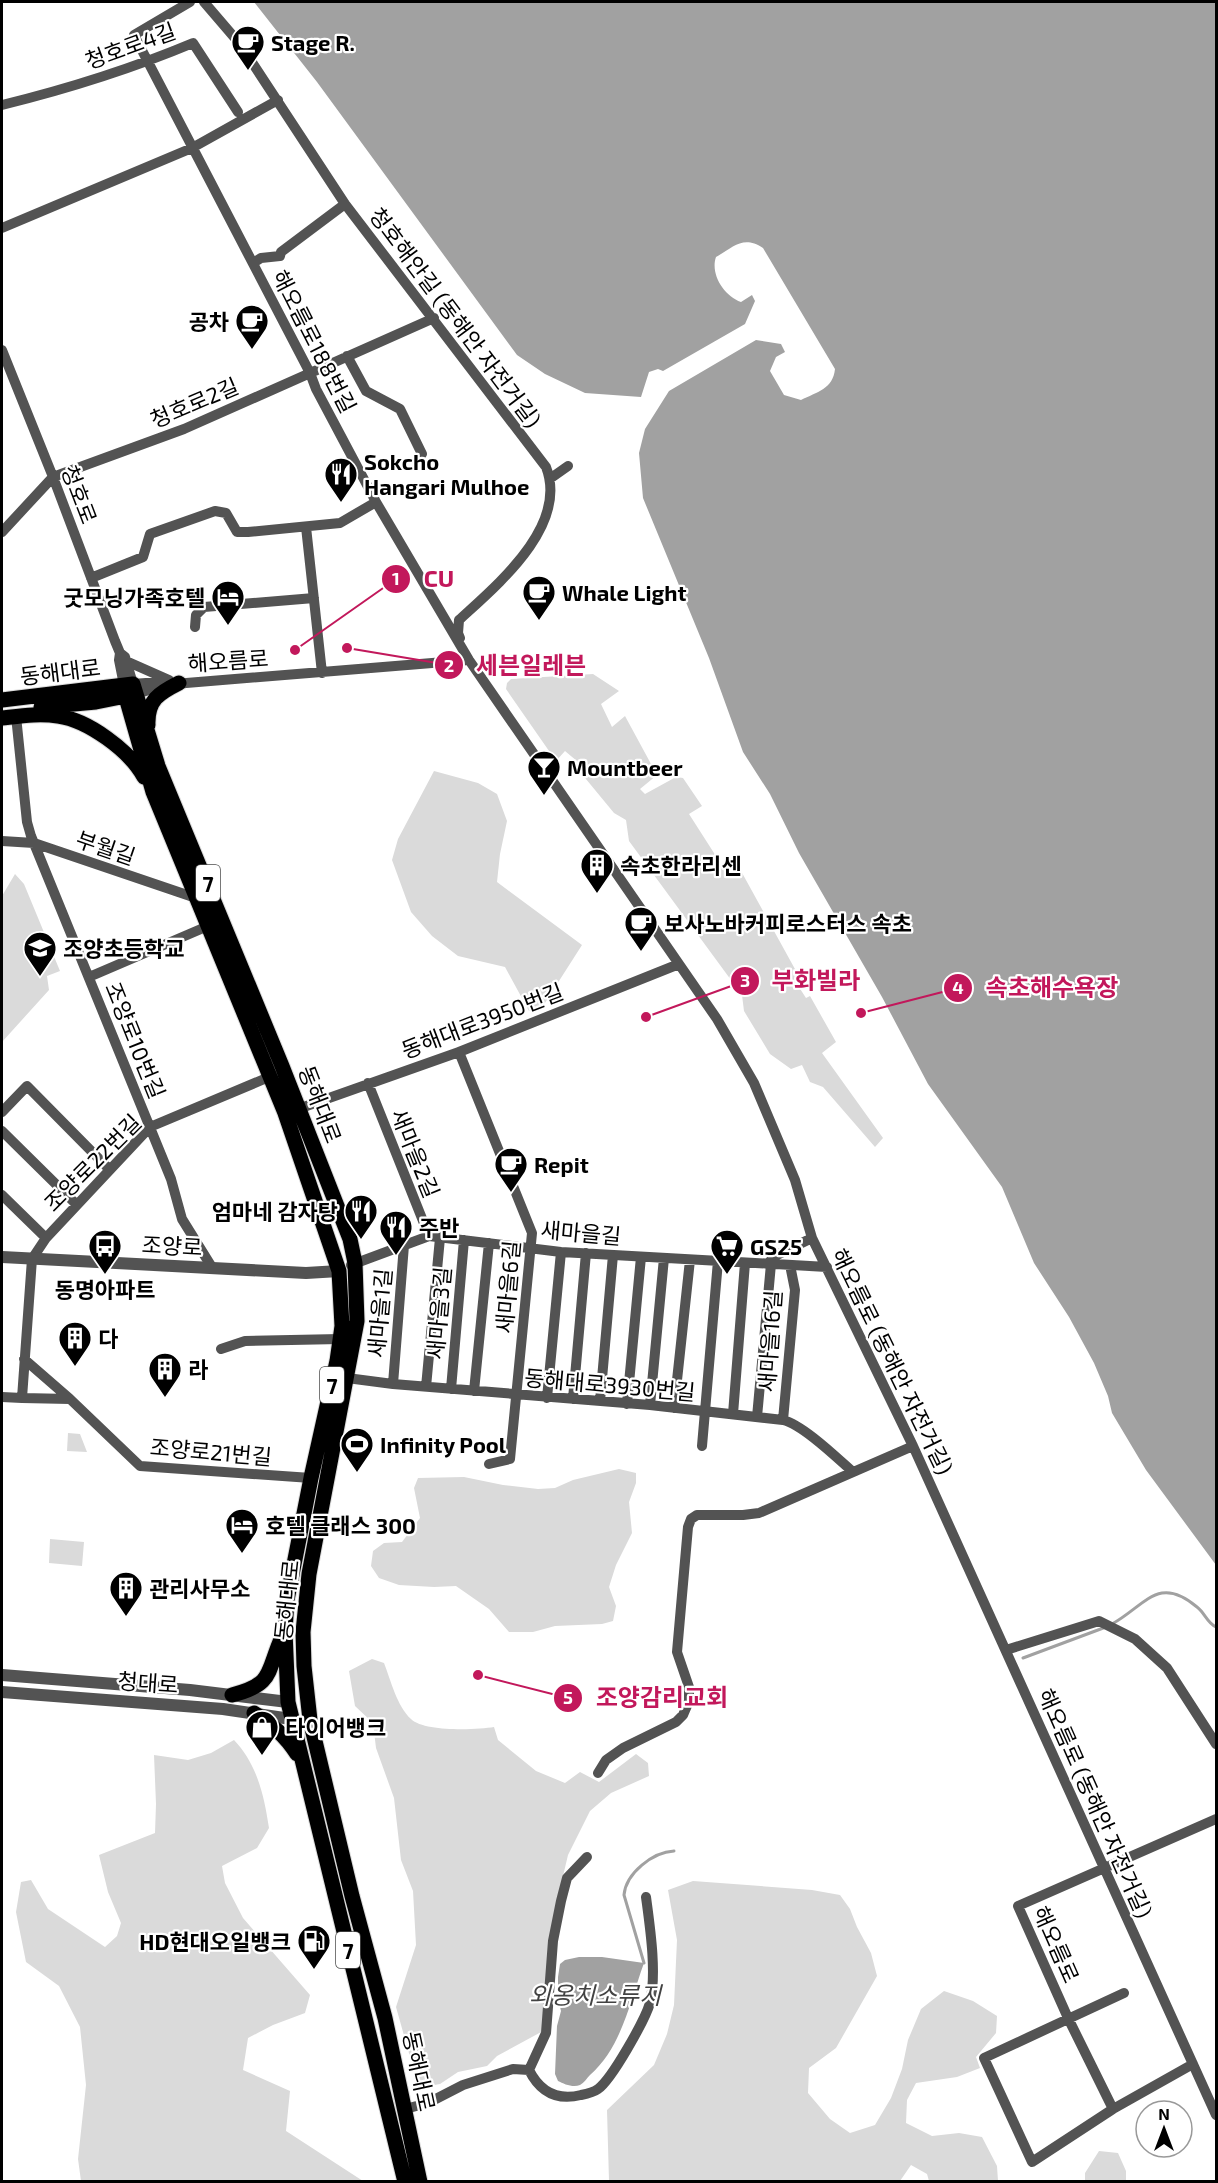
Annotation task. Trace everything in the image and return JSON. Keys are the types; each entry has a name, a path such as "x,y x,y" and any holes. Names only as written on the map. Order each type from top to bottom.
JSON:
{"main road":[{"path":"149,736 147,714 150,707 163,691 173,684"},
{"name":"동해대로","path":"2,700 130,690"},
{"name":"동해대로","path":"6,715 96,702 130,690"},
{"name":"동해대로","path":"130,690 276,1074 285,1113 339,1271 342,1326 340,1339 288,1592 285,1631 288,1702 405,2181"},
{"name":"동해대로","path":"130,690 153,792"},
{"name":"동해대로","path":"6,715 60,716 80,722 137,763 153,792 208,926 276,1074 298,1109 350,1239 355,1263 357,1321 306,1594 303,1632 307,1704 352,1896 385,2018 420,2181"},
{"path":"232,1695 249,1691 267,1678 285,1631"},
{"path":"288,1702 307,1704"},
{"path":"254,1713 282,1734 302,1762"},
{"path":"291,1719 310,1720"}],"street":[{"name":"해오름로188번길","path":"189,2 134,35 376,501 470,660"},
{"name":"청호해안길 (동해안 자전거길)","path":"204,2 240,44 345,204 434,318 546,467 551,478"},
{"name":"청호로4길","path":"2,105 54,92 148,62 193,43 238,111"},
{"path":"2,228 192,148 278,100"},
{"path":"253,262 261,258 280,256 281,252 345,204"},
{"name":"청호로2길","path":"53,477 184,429 434,318"},
{"name":"청호로","path":"2,350 123,657 118,660 130,690"},
{"path":"347,356 366,391 400,409 423,454"},
{"path":"470,660 458,633 459,620 512,571 528,550 544,519 553,493 551,478 568,466"},
{"path":"2,532 53,477"},
{"path":"91,579 143,557 150,534 215,511 226,513 237,532 340,523 376,501"},
{"path":"306,526 322,673"},
{"path":"195,627 196,615 204,607 314,598"},
{"path":"123,657 173,684"},
{"name":"해오름로","path":"130,690 160,688 173,684 470,660"},
{"name":"해오름로 (동해안 자전거길)","path":"470,660 717,1019 754,1083 795,1180 812,1238 913,1446 1216,2115"},
{"name":"조양로10번길","path":"6,715 27,822 34,843 171,1179 182,1219 213,1269"},
{"name":"부월길","path":"2,842 34,843 196,898"},
{"path":"89,977 208,926"},
{"name":"동해대로3950번길","path":"298,1109 459,1052 679,964"},
{"name":"새마을6길","path":"459,1052 532,1233 510,1459 489,1464"},
{"name":"조양로22번길","path":"32,1259 46,1238 76,1204 150,1127 276,1074"},
{"name":"새마을2길","path":"368,1083 434,1237 426,1387"},
{"path":"2,1112 27,1086 109,1169"},
{"path":"2,1131 76,1204"},
{"name":"조양로22번길","path":"2,1195 46,1238"},
{"name":"새마을길","path":"339,1271 404,1245 434,1237 561,1252 827,1267"},
{"path":"757,1417 769,1264 777,1255 812,1238"},
{"name":"새마을3길","path":"451,1389 464,1240"},
{"path":"474,1391 489,1243"},
{"name":"새마을1길","path":"393,1384 404,1245"},
{"path":"547,1398 561,1252"},
{"path":"573,1399 586,1253"},
{"path":"600,1401 614,1255"},
{"name":"조양로","path":"2,1257 306,1273 339,1271"},
{"path":"627,1404 641,1257"},
{"path":"650,1405 664,1258"},
{"path":"22,1398 32,1259"},
{"path":"674,1408 690,1260"},
{"path":"702,1446 718,1261"},
{"path":"733,1414 745,1263"},
{"name":"새마을16길","path":"783,1420 795,1290 790,1265"},
{"path":"221,1349 244,1341 340,1339"},
{"name":"조양로21번길","path":"24,1359 140,1466 310,1478"},
{"name":"동해대로3930번길","path":"347,1378 517,1396 650,1405 783,1420 805,1431 853,1472"},
{"path":"2,1397 70,1400"},
{"path":"598,1773 614,1754 676,1722 687,1708 689,1687 677,1652 688,1527 691,1519 697,1515 759,1513 913,1446"},
{"path":"1006,1650 1100,1620 1135,1639 1167,1668 1216,1744"},
{"name":"청대로","path":"2,1675 288,1702"},
{"path":"148,1687 148,1703"},
{"name":"청대로","path":"2,1692 148,1703 254,1713 291,1719"},
{"path":"1103,1868 1216,1819"},
{"path":"529,2070 546,2033 553,1941 567,1878 587,1857"},
{"name":"해오름로","path":"1068,2018 1018,1906 1103,1868"},
{"path":"529,2070 533,2078 549,2094 557,2097 571,2097 598,2089 620,2061 638,2031 650,2003 652,1943 646,1897"},
{"name":"해오름로","path":"1113,2109 1032,2162 984,2058 1124,1993"},
{"path":"1068,2018 1113,2109 1193,2064"},
{"path":"405,2109 428,2103 463,2085 513,2069 529,2070"}],"shaded area":[{"path":"593,674 619,691 601,704 612,727 625,716 657,775 640,789 645,794 676,777 683,778 702,806 689,814 730,878 741,871 801,980 797,984 806,998 810,996 836,1042 822,1053 883,1138 875,1147 823,1087 810,1082 802,1065 791,1069 770,1054 744,1011 742,995 629,841 626,820 614,813 581,773 584,767 565,751 556,761 506,689 511,679"},
{"path":"434,771 478,783 497,794 507,821 497,882 582,945 543,1006 529,1011 505,967 458,956 432,936 411,912 392,860 398,839"},
{"path":"15,874 24,884 60,971 47,976 49,990 2,1042 2,896"},
{"path":"68,1433 80,1434 87,1452 67,1451"},
{"path":"619,1469 636,1473 636,1483 629,1502 632,1533 616,1565 609,1587 616,1606 613,1621 602,1624 555,1626 533,1632 509,1632 489,1609 456,1586 399,1585 379,1578 371,1566 373,1551 384,1543 402,1542 420,1518 414,1488 418,1478 464,1477 538,1489 555,1488 573,1480"},
{"path":"50,1539 84,1542 82,1566 49,1563"},
{"path":"372,1659 384,1663 398,1700 411,1719 438,1728 494,1727 498,1740 536,1771 565,1783 580,1772 599,1782 636,1754 648,1763 649,1776 611,1793 590,1811 568,1855 555,1910 543,2031 497,2056 487,2066 458,2072 440,2084 423,2087 412,2064 396,2007 416,1945 413,1891 401,1860 394,1798 376,1748 373,1723 355,1706 349,1671"},
{"path":"234,1740 254,1770 265,1804 269,1828 257,1848 222,1866 225,1883 243,1918 310,1995 305,2013 273,2025 248,2038 243,2070 290,2091 286,2131 363,2181 81,2181 78,2159 86,2085 80,2027 59,1986 26,1962 16,1912 21,1882 31,1880 48,1909 105,1947 117,1936 121,1923 108,1892 99,1855 155,1833 154,1755 188,1760 211,1753"},
{"path":"693,1881 812,1890 840,1895 850,1909 871,1953 877,1976 836,2048 809,2068 808,2093 830,2119 850,2133 875,2125 891,2098 902,2069 908,2040 921,2009 944,1991 973,2001 997,2016 996,2033 976,2057 980,2068 957,2077 916,2083 907,2100 906,2123 932,2136 959,2133 982,2137 997,2166 998,2181 929,2181 927,2174 911,2165 900,2181 609,2181 607,2110 654,2065 667,2034 674,2005 677,1940 668,1890"},
{"path":"1099,2151 1118,2153 1126,2171 1126,2181 1085,2181 1085,2173"}],"water":[{"path":"254,2 1216,2 1216,1565 1146,1470 1112,1413 1108,1396 1094,1363 1069,1317 1034,1263 1002,1187 928,1084 882,997 799,853 770,794 743,752 709,658 643,498 639,453 645,429 669,391 756,340 781,344 785,352 776,357 770,371 784,395 801,400 823,389 834,376 835,369 763,248 744,242 716,257 715,270 724,290 741,302 752,295 755,301 745,324 663,371 658,369 649,372 641,397 585,393 545,374 517,355 317,82"},
{"name":"외옹치소류지","path":"579,1957 602,1957 644,1963 624,2023 610,2051 584,2082 574,2086 558,2081 555,2074 557,2026 561,2011 558,1998 558,1977 560,1964 565,1960"}],"waterway":[{"path":"1112,1624 1152,1596 1172,1593 1197,1607 1216,1627"},
{"path":"1023,1658 1106,1627"},
{"path":"644,1963 624,1895 626,1887 642,1865 658,1855 674,1851"}],"place":[{"name":"Stage R.","path":"248,71"},
{"name":"공차","path":"252,350"},
{"name":"Sokcho Hangari Mulhoe","path":"341,503"},
{"name":"Whale Light","path":"539,621"},
{"name":"굿모닝가족호텔","path":"228,626"},
{"name":"세븐일레븐","path":"347,648"},
{"name":"CU","path":"295,650"},
{"name":"Mountbeer","path":"544,796"},
{"name":"속초한라리센","path":"597,894"},
{"name":"보사노바커피로스터스 속초","path":"641,952"},
{"name":"조양초등학교","path":"40,977"},
{"name":"속초해수욕장","path":"861,1013"},
{"name":"부화빌라","path":"646,1017"},
{"name":"Repit","path":"511,1193"},
{"name":"엄마네 감자탕","path":"361,1240"},
{"name":"주반","path":"396,1256"},
{"name":"동명아파트","path":"105,1275"},
{"name":"GS25","path":"727,1275"},
{"name":"다","path":"75,1367"},
{"name":"라","path":"165,1398"},
{"name":"Infinity Pool","path":"357,1473"},
{"name":"호텔 클래스 300","path":"242,1554"},
{"name":"관리사무소","path":"126,1617"},
{"name":"조양감리교회","path":"478,1675"},
{"name":"타이어뱅크","path":"262,1756"},
{"name":"HD현대오일뱅크","path":"314,1970"}]}
